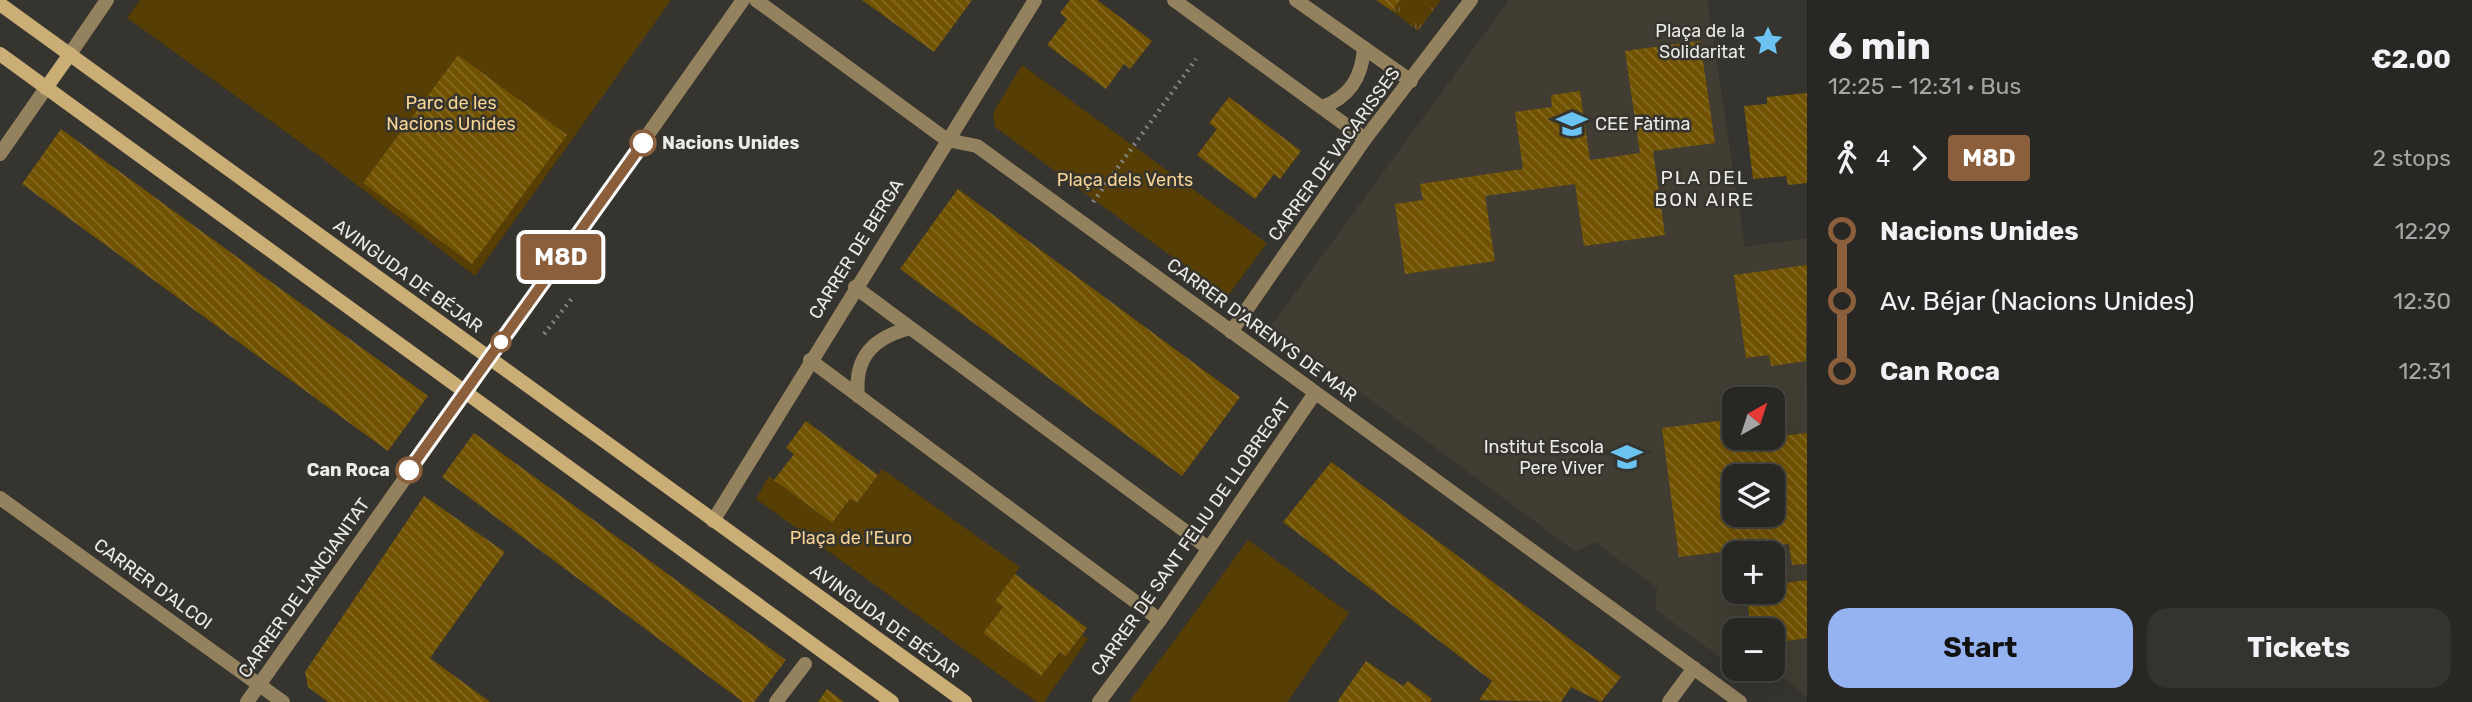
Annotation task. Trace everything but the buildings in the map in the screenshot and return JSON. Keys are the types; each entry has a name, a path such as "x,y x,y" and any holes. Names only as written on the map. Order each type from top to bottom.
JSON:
{"main road":[{"name":"AVINGUDA DE BÉJAR","path":"0,4 965,702"},
{"path":"0,54 892,702"},
{"path":"46,88 70,54"}],"street":[{"path":"70,54 107,0"},
{"name":"CARRER DE L'ANCIANITAT","path":"247,702 743,0"},
{"name":"CARRER D'ARENYS DE MAR","path":"756,0 947,140 977,146 1740,702"},
{"name":"CARRER DE BERGA","path":"713,520 1035,0"},
{"path":"1174,0 1365,139"},
{"path":"1296,0 1410,81"},
{"name":"CARRER DE VACARISSES","path":"1231,332 1365,139 1471,0"},
{"path":"1322,107 1336,102 1362,71 1363,48"},
{"path":"0,154 46,88"},
{"path":"855,287 1208,548"},
{"path":"859,396 856,375 867,352 887,334 910,328"},
{"path":"810,360 1160,620"},
{"name":"CARRER DE SANT FELIU DE LLOBREGAT","path":"1099,702 1160,620 1315,393"},
{"name":"CARRER D'ALCOI","path":"0,498 283,702"},
{"path":"776,702 805,664"},
{"path":"1669,702 1694,668"}],"path":[{"path":"1093,202 1196,59"},
{"path":"593,251 600,242"},
{"path":"544,334 573,297"}],"shaded area":[{"path":"1509,0 1707,0 1745,247 1807,238 1807,696 1785,680 1785,618 1722,618 1722,659 1655,609 1657,588 1595,542 1576,552 1271,326"}],"green space":[{"name":"Parc de les Nacions Unides","path":"140,0 671,0 475,276 318,155 127,18"},
{"path":"1400,0 1441,0 1418,31 1392,11"},
{"name":"Plaça dels Vents","path":"1022,65 1267,243 1227,297 995,127 993,113"},
{"name":"Plaça de l'Euro","path":"882,469 1020,567 995,601 1003,607 983,633 1041,676 1060,652 1066,656 1082,635 1088,639 1044,702 1037,702 756,499 769,476 832,523 850,499 857,503"},
{"path":"1248,540 1349,613 1287,702 1129,702"}],"bus line":[{"name":"M8D","path":"409,470 643,143"}],"place":[{"name":"Plaça de la Solidaritat","path":"1768,41"},
{"name":"CEE Fàtima","path":"1572,124"},
{"name":"Nacions Unides","path":"643,143"},
{"name":"Institut Escola Pere Viver","path":"1627,457"},
{"name":"Can Roca","path":"409,470"}],"district":[{"name":"PLA DEL BON AIRE","path":"1705,188"}]}
